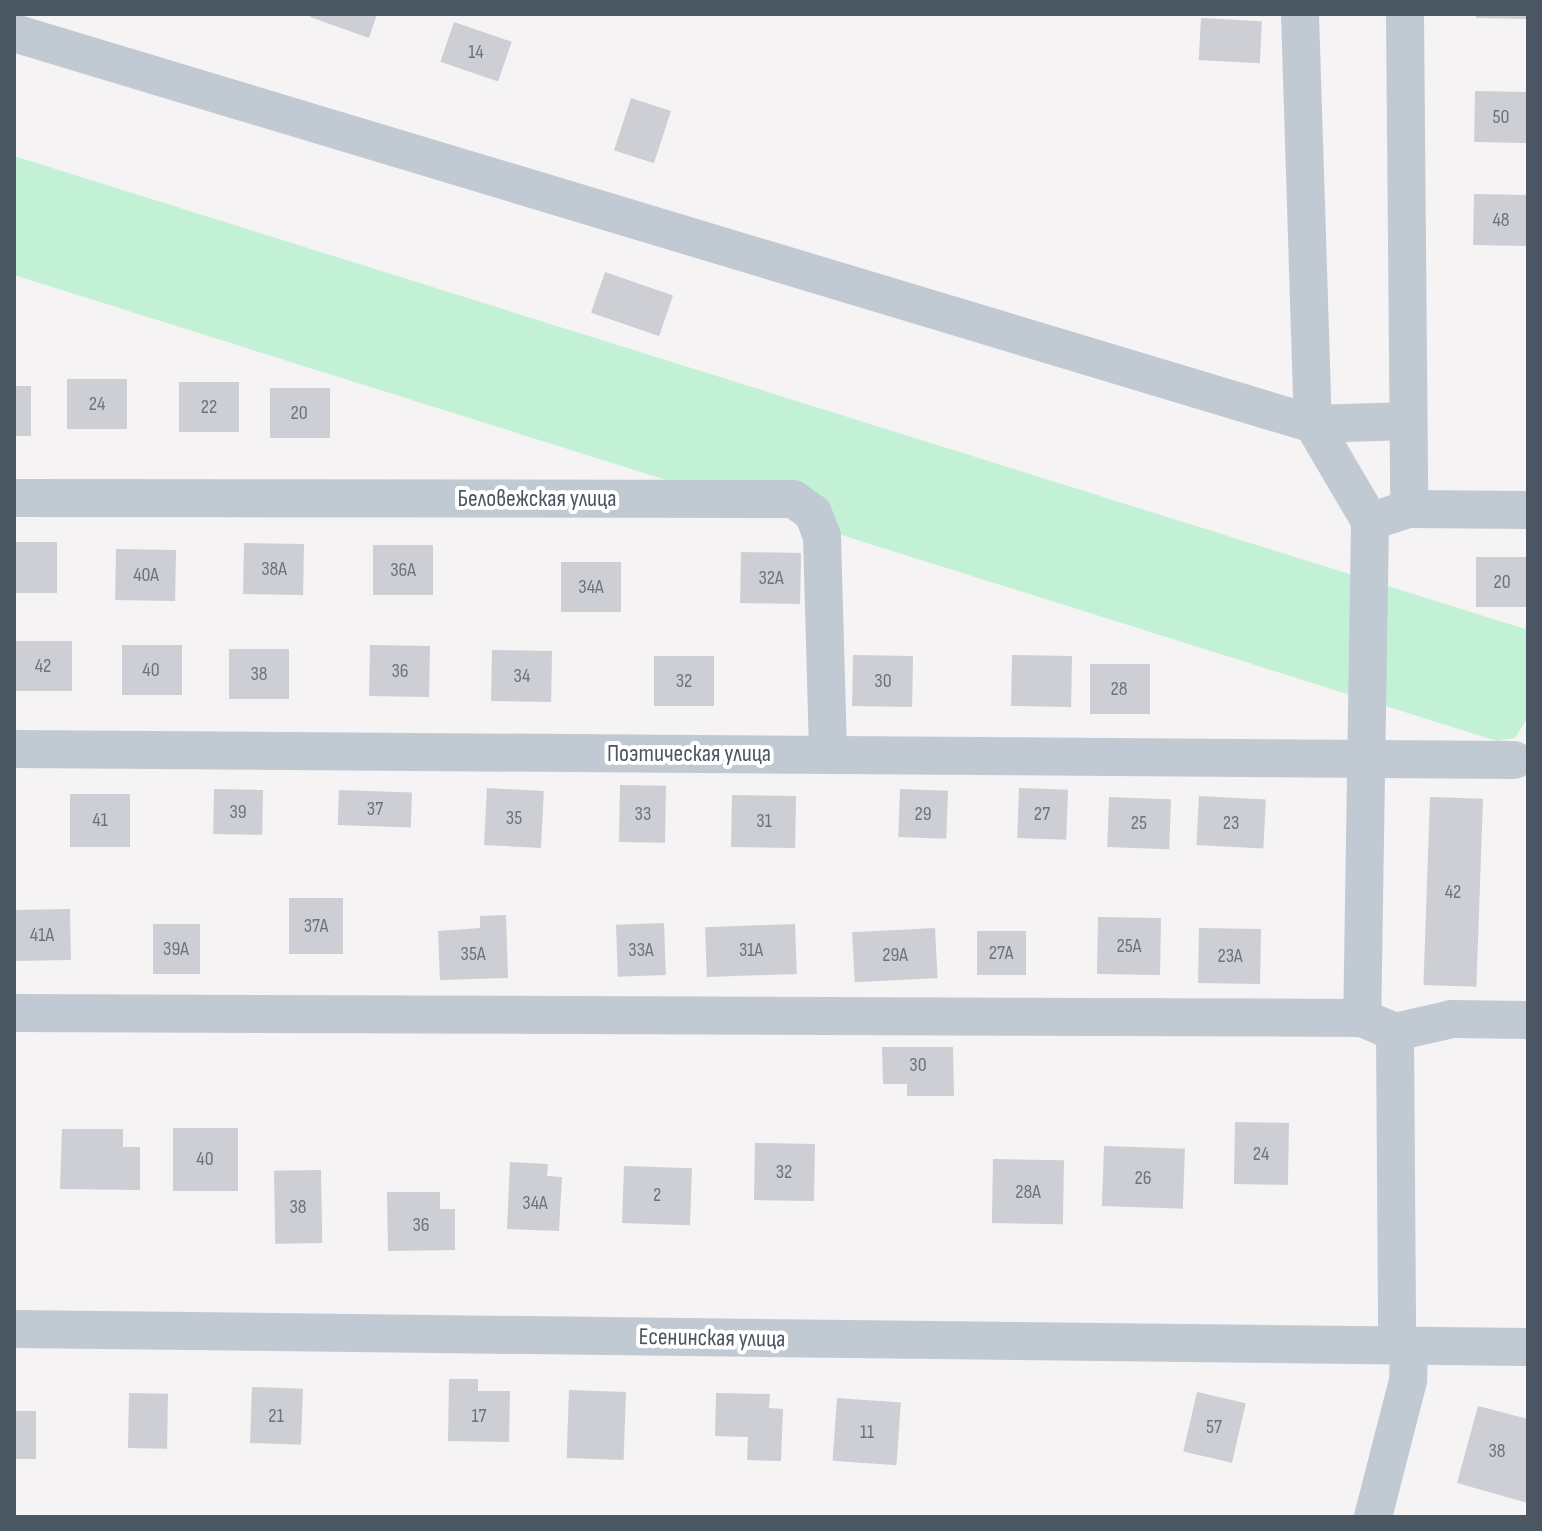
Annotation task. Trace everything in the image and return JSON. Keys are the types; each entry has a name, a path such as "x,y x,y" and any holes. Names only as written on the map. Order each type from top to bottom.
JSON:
{"street":[{"path":"1300,14 1313,424 1370,521 1365,756 1378,1025 1408,1381 1373,1517"},
{"path":"1405,14 1409,509"},
{"path":"14,33 1313,424 1408,421"},
{"name":"Беловежская улица","path":"14,498 793,499 813,513 822,536 828,754"},
{"path":"1370,521 1409,509 1528,510"},
{"name":"Поэтическая улица","path":"14,749 1365,756 1514,760"},
{"path":"14,1013 1378,1025 1452,1019 1528,1020"},
{"name":"Есенинская улица","path":"14,1329 1528,1347"}],"green space":[{"path":"14,156 1528,630 1528,717 1515,738 1497,741 14,275"}],"building":[{"path":"312,14 377,14 369,38 310,17"},
{"path":"1476,14 1528,14 1528,19 1476,18"},
{"path":"1201,18 1262,21 1260,63 1199,60"},
{"path":"454,22 512,42 498,82 440,62"},
{"path":"1475,91 1528,92 1527,143 1474,142"},
{"path":"631,98 671,111 654,163 614,150"},
{"path":"1474,194 1528,195 1527,246 1473,245"},
{"path":"605,272 673,295 659,336 591,313"},
{"path":"67,379 127,379 127,429 67,429"},
{"path":"179,382 239,382 239,432 179,432"},
{"path":"14,386 31,386 31,436 14,436"},
{"path":"270,388 330,388 330,438 270,438"},
{"path":"14,542 57,542 57,593 14,593"},
{"path":"244,543 304,544 303,595 243,594"},
{"path":"373,545 433,545 433,595 373,595"},
{"path":"116,549 176,550 175,601 115,600"},
{"path":"741,552 801,553 800,604 740,603"},
{"path":"1476,557 1528,557 1528,607 1476,607"},
{"path":"561,562 621,562 621,612 561,612"},
{"path":"14,641 72,641 72,691 14,691"},
{"path":"122,645 182,645 182,695 122,695"},
{"path":"370,645 430,646 429,697 369,696"},
{"path":"229,649 289,649 289,699 229,699"},
{"path":"492,650 552,651 551,702 491,701"},
{"path":"853,655 913,656 912,707 852,706"},
{"path":"1012,655 1072,656 1071,707 1011,706"},
{"path":"654,656 714,656 714,706 654,706"},
{"path":"1090,664 1150,664 1150,714 1090,714"},
{"path":"620,785 666,786 665,843 619,842"},
{"path":"487,788 544,791 541,848 484,845"},
{"path":"1019,788 1068,790 1066,840 1017,838"},
{"path":"214,789 263,790 262,835 213,834"},
{"path":"900,789 948,791 946,839 898,837"},
{"path":"339,790 412,793 411,828 338,825"},
{"path":"70,794 130,794 130,847 70,847"},
{"path":"732,795 796,796 795,848 731,847"},
{"path":"1199,796 1266,800 1263,848 1196,845"},
{"path":"1109,797 1171,799 1169,849 1107,847"},
{"path":"1430,797 1483,799 1476,987 1423,985"},
{"path":"289,898 343,898 343,954 289,954"},
{"path":"70,909 71,960 15,961 14,910"},
{"path":"506,915 508,978 440,980 438,931 480,928 480,916"},
{"path":"1098,917 1161,918 1160,975 1097,974"},
{"path":"664,923 666,975 618,977 616,925"},
{"path":"153,924 200,924 200,974 153,974"},
{"path":"795,924 797,974 707,977 705,927"},
{"path":"935,928 938,978 855,982 852,932"},
{"path":"1199,928 1261,929 1260,984 1198,983"},
{"path":"977,931 1026,931 1026,975 977,975"},
{"path":"882,1047 953,1047 954,1096 907,1096 907,1084 883,1084"},
{"path":"1235,1122 1289,1123 1288,1185 1234,1184"},
{"path":"173,1128 238,1128 238,1191 173,1191"},
{"path":"62,1129 123,1129 123,1147 140,1147 140,1190 60,1189"},
{"path":"755,1143 815,1144 814,1201 754,1200"},
{"path":"1104,1146 1185,1149 1183,1209 1102,1206"},
{"path":"993,1159 1064,1160 1063,1224 992,1223"},
{"path":"510,1162 548,1164 547,1176 562,1177 559,1231 507,1229"},
{"path":"624,1166 692,1168 690,1225 622,1223"},
{"path":"321,1170 322,1243 275,1244 274,1171"},
{"path":"387,1192 440,1192 440,1209 455,1209 455,1250 388,1251"},
{"path":"449,1379 478,1379 478,1391 510,1391 509,1442 448,1441"},
{"path":"252,1387 303,1389 301,1445 250,1443"},
{"path":"569,1390 626,1392 624,1460 567,1458"},
{"path":"1197,1392 1246,1403 1232,1463 1183,1451"},
{"path":"129,1393 168,1394 167,1449 128,1448"},
{"path":"716,1393 770,1394 769,1408 783,1409 781,1461 747,1460 748,1437 715,1436"},
{"path":"837,1398 901,1402 896,1465 833,1461"},
{"path":"1478,1406 1528,1419 1528,1503 1457,1483"},
{"path":"14,1411 36,1411 36,1459 14,1459"}]}
